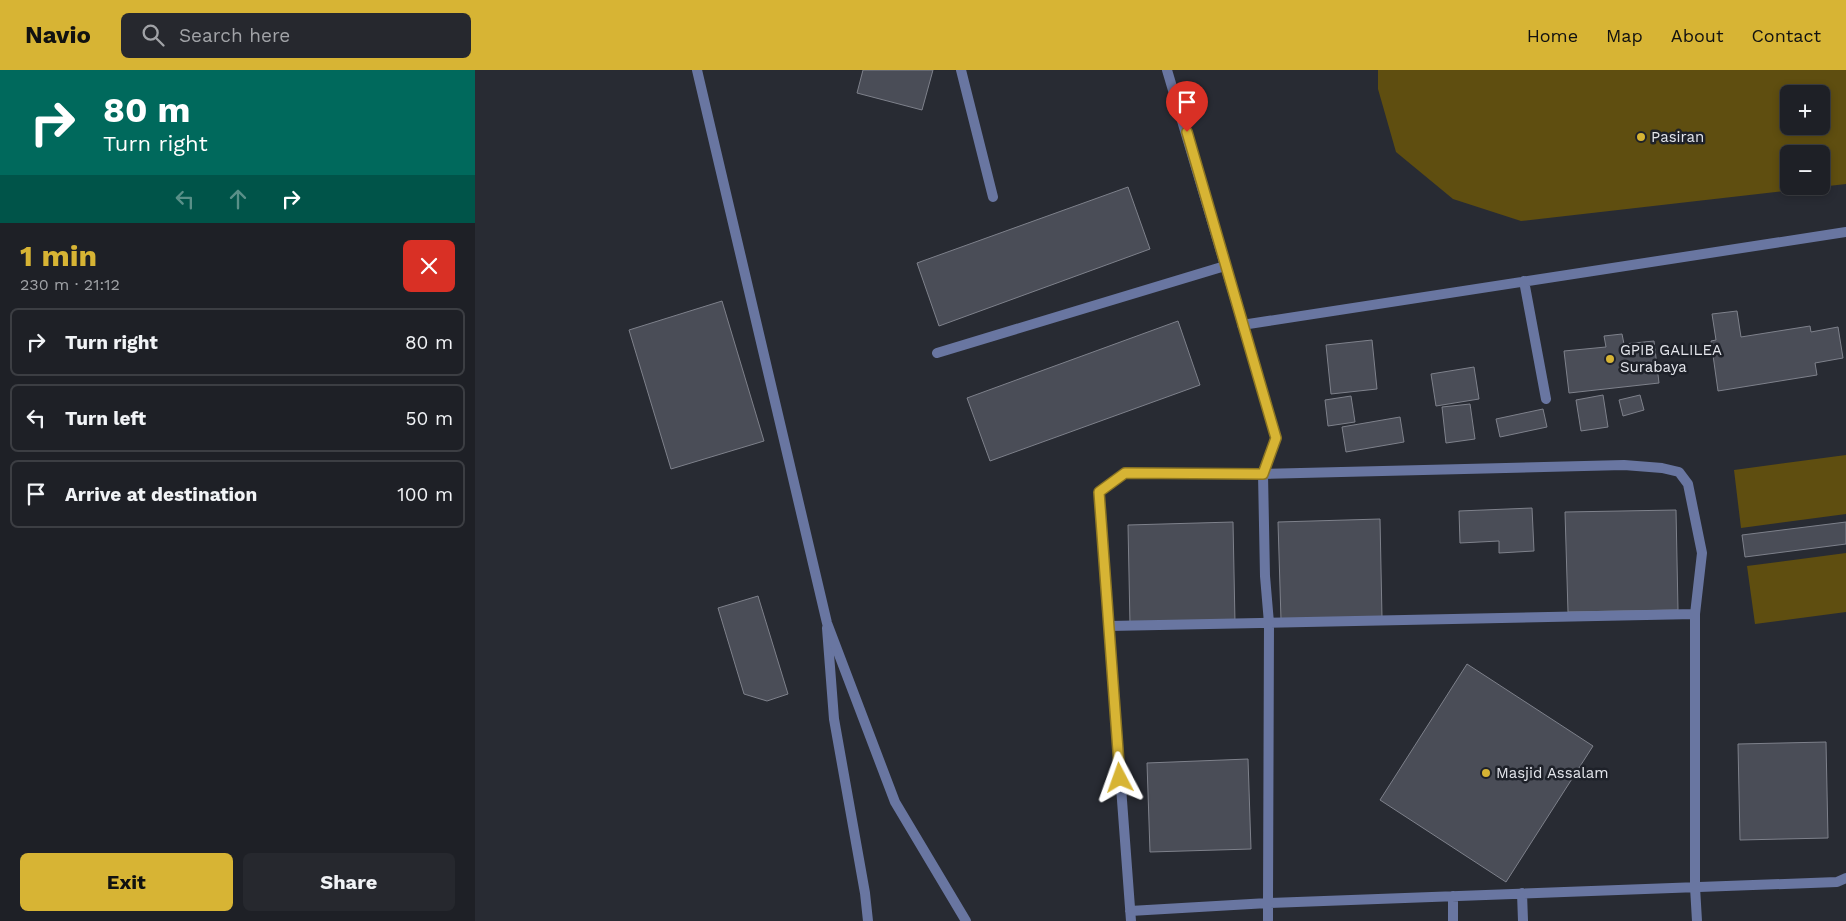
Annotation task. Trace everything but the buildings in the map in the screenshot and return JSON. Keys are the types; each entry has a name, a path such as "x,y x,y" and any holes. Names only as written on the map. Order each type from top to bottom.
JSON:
{"street":[{"path":"697,70 827,623 895,802 966,921"},
{"path":"961,70 993,197"},
{"path":"1167,70 1276,438 1263,474 1265,576 1269,623 1268,921"},
{"path":"1242,325 1846,232"},
{"path":"937,353 1225,266"},
{"path":"1524,281 1546,399"},
{"path":"1697,921 1695,887 1695,614 1702,553 1688,484 1679,472 1663,468 1624,466 1263,474 1125,473 1099,492 1131,916 1268,903 1522,894 1695,887 1837,882 1846,878"},
{"path":"1109,626 1695,614"},
{"path":"827,623 834,719 865,893 868,921"},
{"path":"1522,894 1523,921"},
{"path":"1453,896 1453,921"}],"shaded area":[{"name":"Pasiran","path":"1378,70 1846,70 1846,184 1830,186 1830,145 1780,145 1780,192 1521,221 1453,199 1396,152 1378,89"},
{"path":"1846,455 1846,514 1741,528 1734,470"},
{"path":"1846,553 1846,612 1755,624 1747,566"}],"place":[{"name":"Pasiran","path":"1641,137"},
{"name":"GPIB GALILEA Surabaya","path":"1610,359"},
{"name":"Masjid Assalam","path":"1486,773"}],"route":[{"path":"1120,778 1099,492 1125,473 1263,474 1276,438 1187,132"}]}
